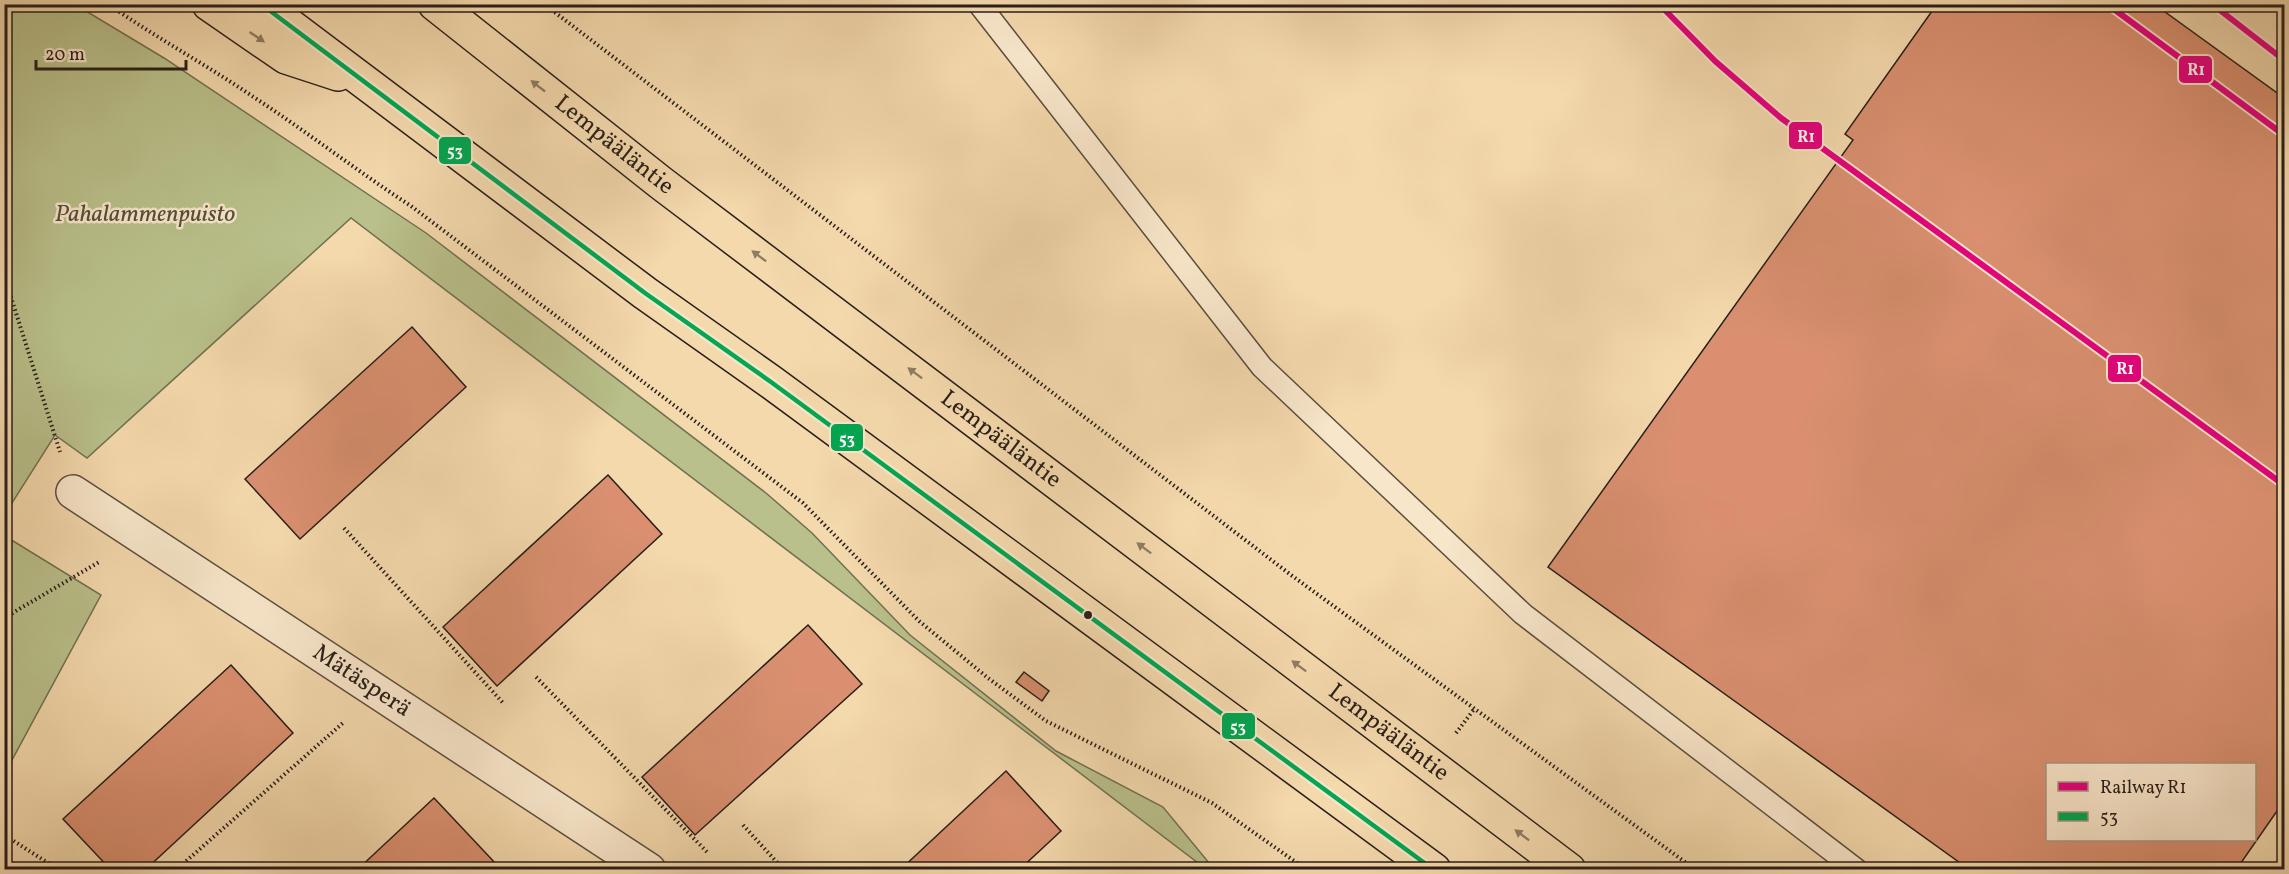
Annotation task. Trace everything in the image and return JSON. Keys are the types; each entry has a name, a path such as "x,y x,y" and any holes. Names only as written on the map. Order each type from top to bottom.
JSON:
{"highway":[{"path":"209,4 285,57 362,82"},
{"path":"261,4 645,293 771,382 1434,870"},
{"name":"Lempääläntie","path":"435,4 661,183 1569,870"}],"street":[{"name":"Mätäsperä","path":"73,492 649,870"}],"lane":[{"path":"979,4 1262,367 1523,614 1857,870"}],"path":[{"path":"108,4 145,31 253,96 361,174 411,206 803,503 919,621 988,678 1046,721 1212,803 1307,870"},
{"path":"544,4 1281,568 1695,870"},
{"path":"4,275 73,492"},
{"path":"344,528 504,704"},
{"path":"4,618 141,536"},
{"path":"536,677 708,854"},
{"path":"176,870 378,692"},
{"path":"743,825 784,870"},
{"path":"6,836 59,870"}],"green space":[{"name":"Pahalammenpuisto","path":"5,4 76,5 164,58 426,233 766,493 812,533 910,635 1056,751 1163,807 1214,869 1206,869 351,218 87,458 55,435 5,514"},
{"path":"5,536 101,595 5,773"}],"building":[{"path":"1937,4 2154,4 2284,98 2284,801 2236,870 1970,870 1548,567 1853,140 1845,134"},
{"path":"412,327 466,387 300,539 245,479"},
{"path":"608,475 662,534 497,686 443,627"},
{"path":"808,625 862,684 695,835 642,777"},
{"path":"231,665 293,733 145,870 111,870 63,819"},
{"path":"1024,672 1049,691 1042,701 1016,682"},
{"path":"1006,771 1061,831 1019,870 900,870"},
{"path":"434,798 497,865 492,870 357,870"}],"rail line":[{"name":"R1","path":"1659,4 1715,61 1781,118 2284,485"},
{"name":"R1","path":"2107,4 2284,135"},
{"name":"R1","path":"2212,4 2284,60"}],"transit line":[{"name":"53","path":"261,4 645,293 771,382 1434,870"}]}
